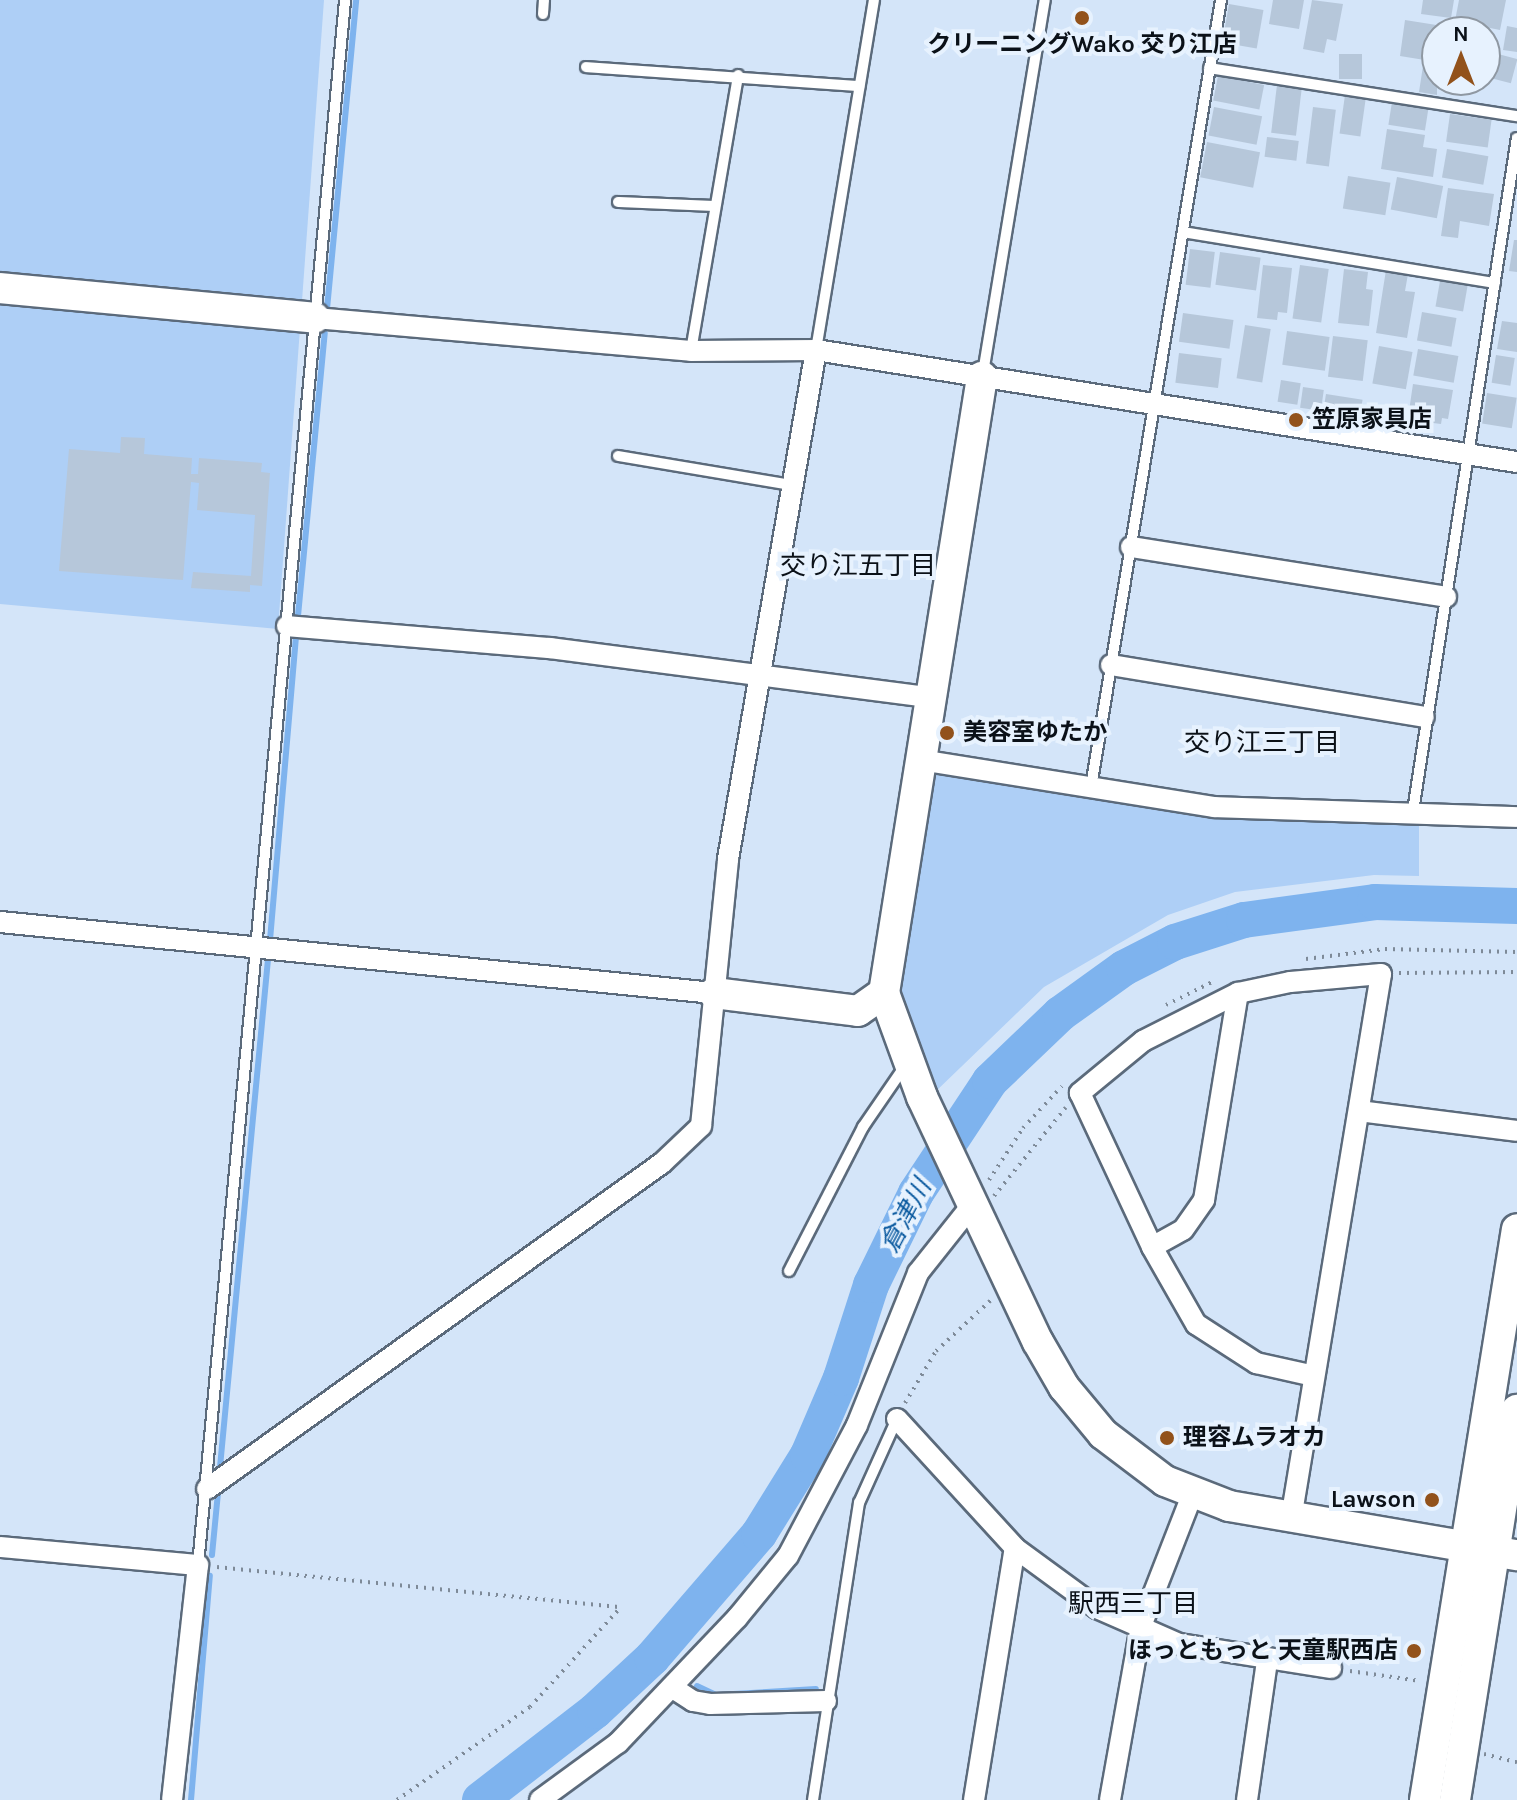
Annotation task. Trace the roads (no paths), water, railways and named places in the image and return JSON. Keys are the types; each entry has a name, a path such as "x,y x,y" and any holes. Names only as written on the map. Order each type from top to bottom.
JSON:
{"street":[{"path":"0,288 691,351 816,350 1517,462"},
{"path":"207,1489 662,1163 701,1126 728,859 816,350"},
{"path":"982,377 928,697 884,993 922,1097 1048,1361 1082,1411 1124,1452 1192,1495 1291,1519 1492,1551"},
{"path":"1131,547 1446,597"},
{"path":"287,626 760,672 928,697"},
{"path":"1111,665 1424,717"},
{"path":"920,760 1214,807 1413,811 1517,817"},
{"path":"0,922 714,993 858,1011 884,993"},
{"path":"1291,1519 1381,974 1290,982 1238,993 1143,1041 1080,1093 1180,1301 1212,1339 1256,1363 1314,1376"},
{"path":"1152,1247 1183,1230 1204,1200 1238,993"},
{"path":"1359,1111 1517,1131"},
{"path":"540,1800 618,1743 673,1688 788,1556 857,1425 918,1273 972,1204"},
{"path":"1425,1800 1442,1684 1492,1551 1517,1229"},
{"path":"1455,1800 1492,1551 1517,1410"},
{"path":"897,1419 1015,1548 1097,1608 1179,1644 1267,1661 1331,1668"},
{"path":"1110,1800 1141,1626 1192,1495"},
{"path":"0,1547 198,1565 172,1800"},
{"path":"974,1800 1015,1548"},
{"path":"1247,1800 1267,1661"},
{"path":"673,1688 693,1701 710,1704 826,1701"}],"lane":[{"path":"198,1565 259,947 345,0"},
{"path":"543,14 544,0"},
{"path":"816,350 874,0"},
{"path":"982,377 1045,0"},
{"path":"1091,788 1221,0"},
{"path":"586,67 738,75 859,86"},
{"path":"1209,68 1517,116"},
{"path":"691,351 738,75"},
{"path":"1413,811 1424,717 1446,597 1517,138"},
{"path":"618,202 715,206"},
{"path":"1183,232 1495,283"},
{"path":"618,456 791,485"},
{"path":"789,1271 863,1127 909,1061"},
{"path":"813,1800 859,1503 897,1419"}],"waterway":[{"path":"327,309 356,0"},
{"path":"298,616 325,333"},
{"path":"275,941 270,940 296,637"},
{"name":"倉津川","path":"480,1800 595,1711 652,1658 759,1534 808,1455 841,1378 871,1285 916,1193 990,1081 1060,1014 1124,968 1175,942 1244,920 1375,902 1517,906"},
{"path":"220,1467 268,959"},
{"path":"212,1555 218,1493"},
{"path":"191,1800 210,1576"},
{"path":"697,1686 716,1695 816,1689"}],"place":[{"name":"クリーニングWako 交り江店","path":"1082,18"},
{"name":"笠原家具店","path":"1296,420"},
{"name":"美容室ゆたか","path":"947,733"},
{"name":"理容ムラオカ","path":"1167,1438"},
{"name":"Lawson","path":"1432,1500"},
{"name":"ほっともっと 天童駅西店","path":"1414,1651"}],"district":[{"name":"交り江五丁目","path":"858,566"},
{"name":"交り江三丁目","path":"1262,743"},
{"name":"駅西三丁目","path":"1133,1604"}]}
